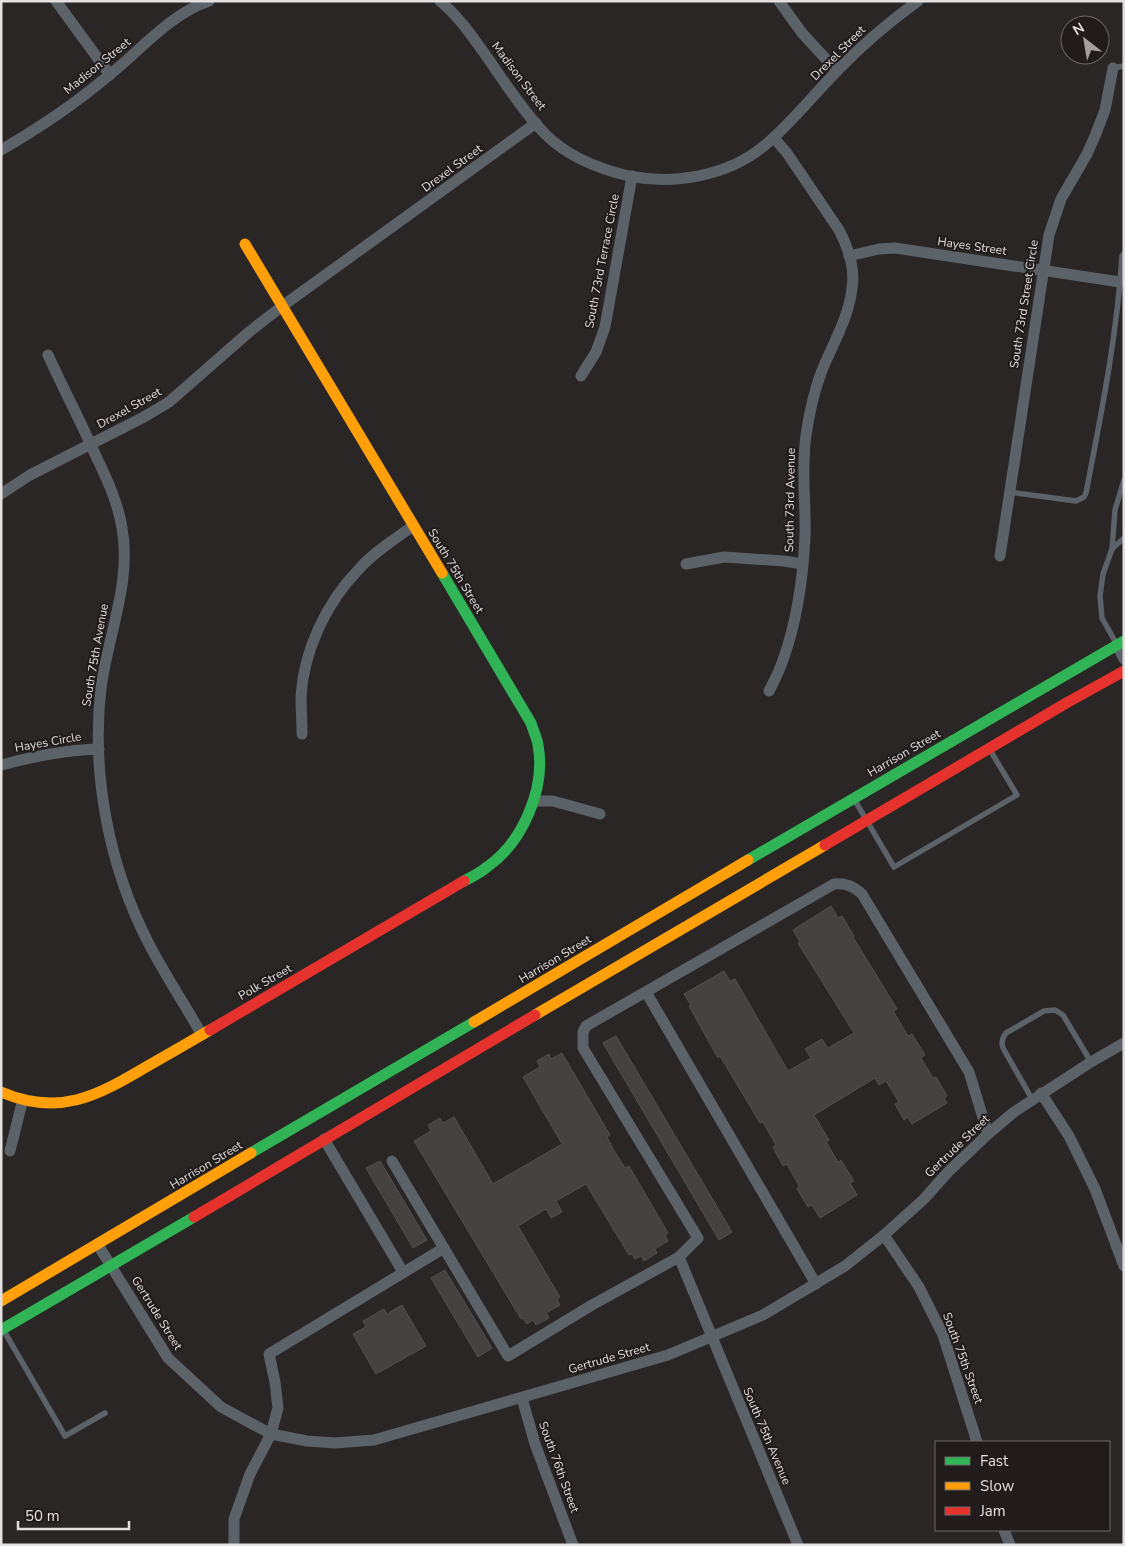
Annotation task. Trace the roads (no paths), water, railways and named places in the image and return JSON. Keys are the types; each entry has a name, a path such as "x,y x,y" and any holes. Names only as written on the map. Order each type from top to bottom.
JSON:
{"main road":[{"name":"South 75th Street","path":"244,244 531,723 538,744 540,762 534,801"},
{"name":"Harrison Street","path":"1,1301 1120,643"},
{"path":"2,1330 866,820 1124,671"},
{"name":"Polk Street","path":"1,1092 39,1103 51,1104 91,1098 111,1088 488,867 503,854 515,839 531,811 534,801"}],"street":[{"path":"56,1 110,75"},
{"name":"Madison Street","path":"1,150 36,129 84,95 169,24 190,10 209,1"},
{"name":"Madison Street","path":"440,1 458,18 536,123"},
{"path":"780,1 802,33 836,71"},
{"name":"Drexel Street","path":"1,494 30,475 144,417 169,402 249,332 281,307 536,123 555,142 580,159 611,172 658,180 689,178 706,174 740,161 762,148 787,125 836,71 863,45 918,1"},
{"name":"South 73rd Street Circle","path":"1000,556 1043,270 1054,215 1095,136 1118,67"},
{"name":"South 73rd Avenue","path":"769,691 783,661 801,588 805,537 803,465 806,436 821,375 845,318 850,301 853,270 839,230 787,153 774,138"},
{"name":"South 73rd Terrace Circle","path":"581,376 596,352 605,327 632,176"},
{"name":"Hayes Street","path":"849,256 878,249 895,248 1120,282"},
{"name":"South 75th Avenue","path":"48,355 117,507 122,528 124,549 122,582 101,686 99,712 99,765 114,855 125,888 149,944 202,1035"},
{"path":"302,734 301,696 304,672 313,642 324,618 342,588 359,568 413,526"},
{"name":"South 73rd Avenue","path":"686,564 724,557 802,564"},
{"path":"1120,643 1124,660"},
{"name":"Hayes Circle","path":"2,765 36,756 99,749"},
{"path":"534,801 553,801 600,814"},
{"path":"392,1161 508,1356 592,1305 679,1257 698,1238 583,1048 583,1032 586,1026 834,884 844,883 862,894 969,1072 988,1134"},
{"path":"646,992 816,1284"},
{"name":"Gertrude Street","path":"98,1244 168,1358 221,1407 271,1434 306,1441 336,1443 374,1440 668,1355 764,1314 845,1266 884,1235 924,1199 948,1172 988,1134 1014,1112 1124,1043"},
{"path":"1037,1096 1073,1144 1094,1189 1124,1266"},
{"path":"10,1151 23,1099"},
{"path":"324,1139 404,1272"},
{"name":"South 75th Street","path":"884,1235 919,1287 943,1335 977,1441"},
{"path":"234,1545 234,1519 250,1474 271,1434 278,1408 275,1382 268,1354 444,1248"},
{"name":"South 75th Avenue","path":"679,1257 798,1545"},
{"name":"South 76th Street","path":"522,1398 535,1444 573,1545"},
{"path":"1004,1531 1010,1545"}],"lane":[{"path":"1009,492 1076,501 1084,497 1086,493 1104,398 1122,256 1124,253"},
{"path":"1120,643 1102,618 1100,596 1103,574 1112,550 1115,510 1124,480"},
{"path":"1112,550 1124,538"},
{"path":"854,798 894,867 1017,795 989,748"},
{"path":"1037,1096 1003,1048 1003,1038 1006,1033 1044,1012 1055,1010 1063,1015 1091,1062"},
{"path":"2,1330 65,1436 105,1413"}]}
